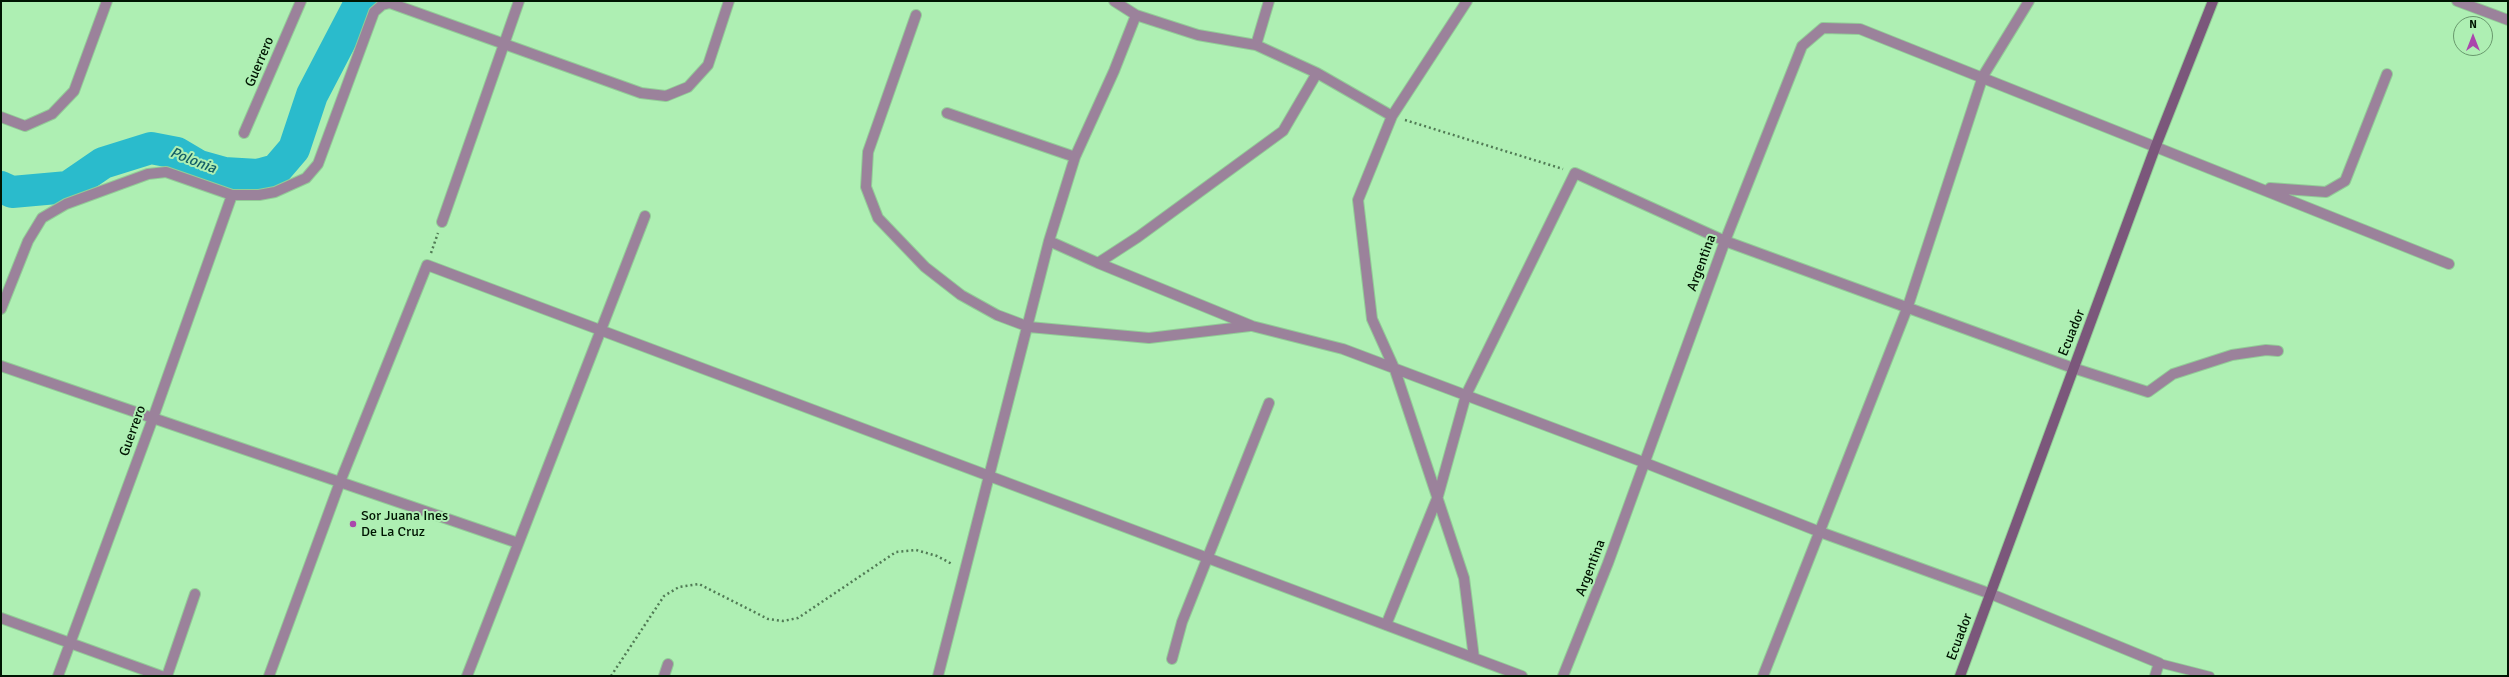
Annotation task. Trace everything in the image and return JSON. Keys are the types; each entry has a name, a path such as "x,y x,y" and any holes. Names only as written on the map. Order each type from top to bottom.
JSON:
{"street":[{"path":"1,117 25,126 52,114 74,91 107,1"},
{"name":"Guerrero","path":"244,134 301,1"},
{"path":"442,222 502,44 519,1"},
{"path":"1,309 28,241 42,218 66,204 148,174 166,172 232,195 260,195 290,187 306,178 318,164 374,12 382,5 390,2 502,44 641,93 666,96 688,87 708,65 729,1"},
{"path":"1114,1 1136,15 1198,34 1256,45 1318,73 1392,116"},
{"path":"1256,45 1269,1"},
{"path":"1468,1 1392,116 1358,200 1372,319 1395,370 1464,578 1474,658"},
{"path":"1763,676 1908,306 1983,76 2029,1"},
{"name":"Ecuador","path":"1960,676 2073,368 2084,345 2155,148 2213,1"},
{"path":"2457,1 2508,20"},
{"path":"916,15 868,152 866,188 878,218 924,267 961,295 997,315 1029,327 1149,338 1252,326"},
{"path":"938,676 964,571 1029,327 1049,241 1075,157 1114,71 1136,15"},
{"name":"Argentina","path":"1563,676 1608,563 1643,462 1725,241 1802,46 1823,28 1860,29 1983,76 2155,148 2260,187"},
{"path":"1098,263 1138,237 1283,131 1318,73"},
{"path":"2260,187 2326,192 2345,181 2387,74"},
{"path":"947,113 1075,157"},
{"path":"1386,625 1438,496 1466,395 1575,173 1725,241 1908,306 2073,368 2148,392 2174,374 2232,355 2266,350 2278,351"},
{"path":"2260,187 2449,264"},
{"name":"Guerrero","path":"58,676 153,418 232,195"},
{"path":"467,676 645,216"},
{"path":"1049,241 1098,263 1252,326 1343,349 1395,370 1466,395 1643,462 1820,532 1991,594 2159,663 2155,676"},
{"path":"269,676 340,482 427,265 990,475 1522,676"},
{"path":"1,366 518,543"},
{"path":"1172,659 1182,622 1209,558 1269,403"},
{"path":"167,676 195,594"},
{"path":"1,618 161,676"},
{"path":"664,676 668,664"}],"lane":[{"path":"2159,663 2210,676"}],"path":[{"path":"1392,116 1575,173"},
{"path":"427,265 442,222"},
{"path":"611,676 664,596 679,587 699,584 768,619 783,621 798,618 896,552 916,550 937,556 964,571"}],"waterway":[{"name":"Polonia","path":"1,187 12,192 68,187 103,163 151,148 177,153 199,166 224,173 258,175 276,170 294,149 312,95 361,1"}],"place":[{"name":"Sor Juana Ines De La Cruz","path":"353,524"}]}
